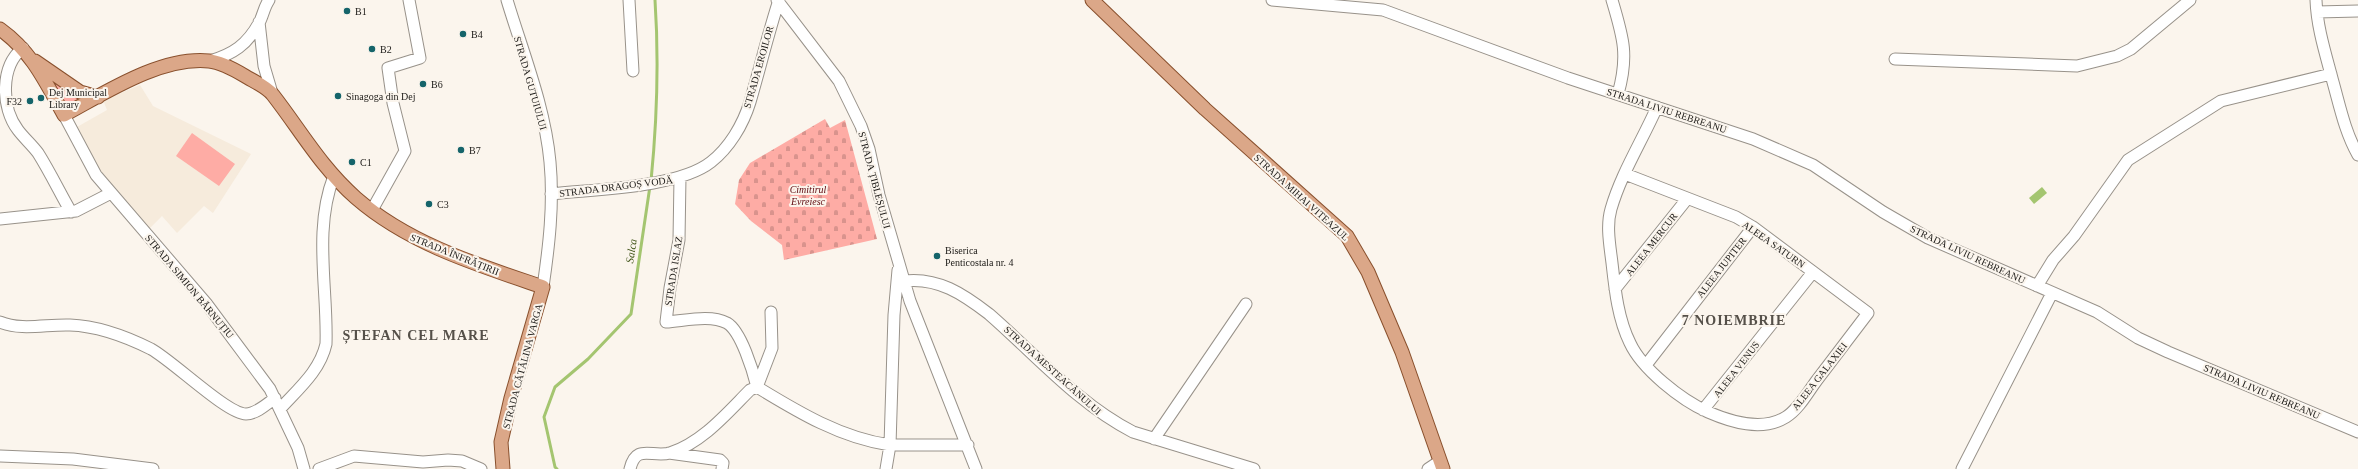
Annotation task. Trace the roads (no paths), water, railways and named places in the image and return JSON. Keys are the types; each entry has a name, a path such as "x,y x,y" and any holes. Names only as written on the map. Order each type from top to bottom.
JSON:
{"main road":[{"name":"STRADA MIHAI VITEAZUL","path":"1092,0 1205,109 1347,236 1368,272 1402,352 1441,465"},
{"path":"0,29 23,48 32,59 64,115 147,72 168,65 190,61 210,61 234,70 272,93"},
{"path":"32,59 80,92 98,97"},
{"name":"STRADA ÎNFRĂȚIRII","path":"272,93 304,141 334,176 372,210 401,231 433,247 543,287"},
{"name":"STRADA CĂTĂLINA VARGA","path":"503,469 502,442 511,398 543,287"}],"street":[{"path":"372,210 405,151 388,68 420,58 409,0"},
{"name":"STRADA GUTUIULUI","path":"506,0 534,87 545,130 550,162 551,194 549,237 543,287"},
{"path":"629,0 633,71"},
{"name":"STRADA LIVIU REBREANU","path":"1272,0 1383,10 1568,78 1753,139 1813,165 1904,225 2097,312 2138,338 2168,352 2250,385 2358,432"},
{"path":"1612,0 1625,58 1625,70 1618,94"},
{"path":"1895,59 2077,66 2118,56 2131,49 2190,0"},
{"path":"2316,0 2316,12 2331,74 2353,135 2358,155"},
{"path":"210,61 234,52 242,46 259,22 267,1"},
{"name":"STRADA EROILOR","path":"680,177 710,163 732,140 750,103 771,20 778,1"},
{"name":"STRADA ȚIBLEȘULUI","path":"778,1 839,81 851,105 869,150 904,281 924,338 968,445 976,469"},
{"path":"2316,12 2358,12"},
{"path":"259,22 264,66 272,93"},
{"path":"23,48 12,61 6,79 6,91 11,119 17,129 37,152 71,212"},
{"name":"STRADA LIVIU REBREANU","path":"2037,286 2053,260 2074,236 2128,160 2221,101 2331,74"},
{"name":"ALEEA GALAXIEI","path":"1657,107 1610,211 1610,241 1615,289 1626,335 1630,344 1646,365 1679,394 1704,410 1718,416 1750,425 1770,424 1787,416 1804,398 1868,313"},
{"name":"STRADA SIMION BĂRNUȚIU","path":"64,115 96,175 206,303 243,350 275,398 306,467"},
{"name":"ALEEA SATURN","path":"1626,174 1736,217 1753,227 1868,313"},
{"path":"280,409 317,368 325,350 327,326 324,229 326,203 334,176"},
{"name":"STRADA DRAGOȘ VODĂ","path":"551,194 637,185 680,177"},
{"name":"STRADA ISLAZ","path":"680,177 679,240 670,288 666,322 711,319 726,323 733,328 741,344 757,387"},
{"path":"0,219 71,212 87,207 111,193"},
{"name":"ALEEA MERCUR","path":"1615,289 1687,199"},
{"name":"ALEEA JUPITER","path":"1646,365 1753,227"},
{"name":"STRADA ȚIBLEȘULUI","path":"886,469 890,445 894,326 899,265"},
{"name":"ALEEA VENUS","path":"1704,410 1813,272"},
{"name":"STRADA MESTEACĂNULUI","path":"904,281 928,281 961,294 989,314 1093,407 1118,424 1154,439 1254,469"},
{"path":"1962,469 2052,292"},
{"path":"1154,439 1246,304"},
{"path":"669,453 713,428 750,390 757,387 772,348 771,312"},
{"path":"0,322 15,326 83,326 122,336 153,350 175,364 225,406 245,415 255,412 275,398"},
{"path":"757,387 796,411 872,443 890,445 968,445"},
{"path":"632,464 644,453 669,453 720,460 723,463 722,469"},
{"path":"0,456 73,459 153,469"},
{"path":"318,469 354,456 423,462 448,460 462,461 481,469"},
{"path":"1428,469 1441,465"}],"waterway":[{"name":"Salca","path":"651,181 657,90 655,0"},
{"name":"Salca","path":"557,469 555,467 544,417 555,387 588,359 631,314 650,186"}],"place":[{"name":"B1","path":"347,11"},
{"name":"B4","path":"463,34"},
{"name":"B2","path":"372,49"},
{"name":"B6","path":"423,84"},
{"name":"Sinagoga din Dej","path":"338,96"},
{"name":"Dej Municipal Library","path":"41,98"},
{"name":"F32","path":"30,101"},
{"name":"B7","path":"461,150"},
{"name":"C1","path":"352,162"},
{"name":"C3","path":"429,204"},
{"name":"Biserica Penticostala nr. 4","path":"937,256"}],"district":[{"name":"7 NOIEMBRIE","path":"1734,320"},
{"name":"ȘTEFAN CEL MARE","path":"416,335"}],"park label":[{"name":"Cimitirul Evreiesc","path":"808,194"}]}
